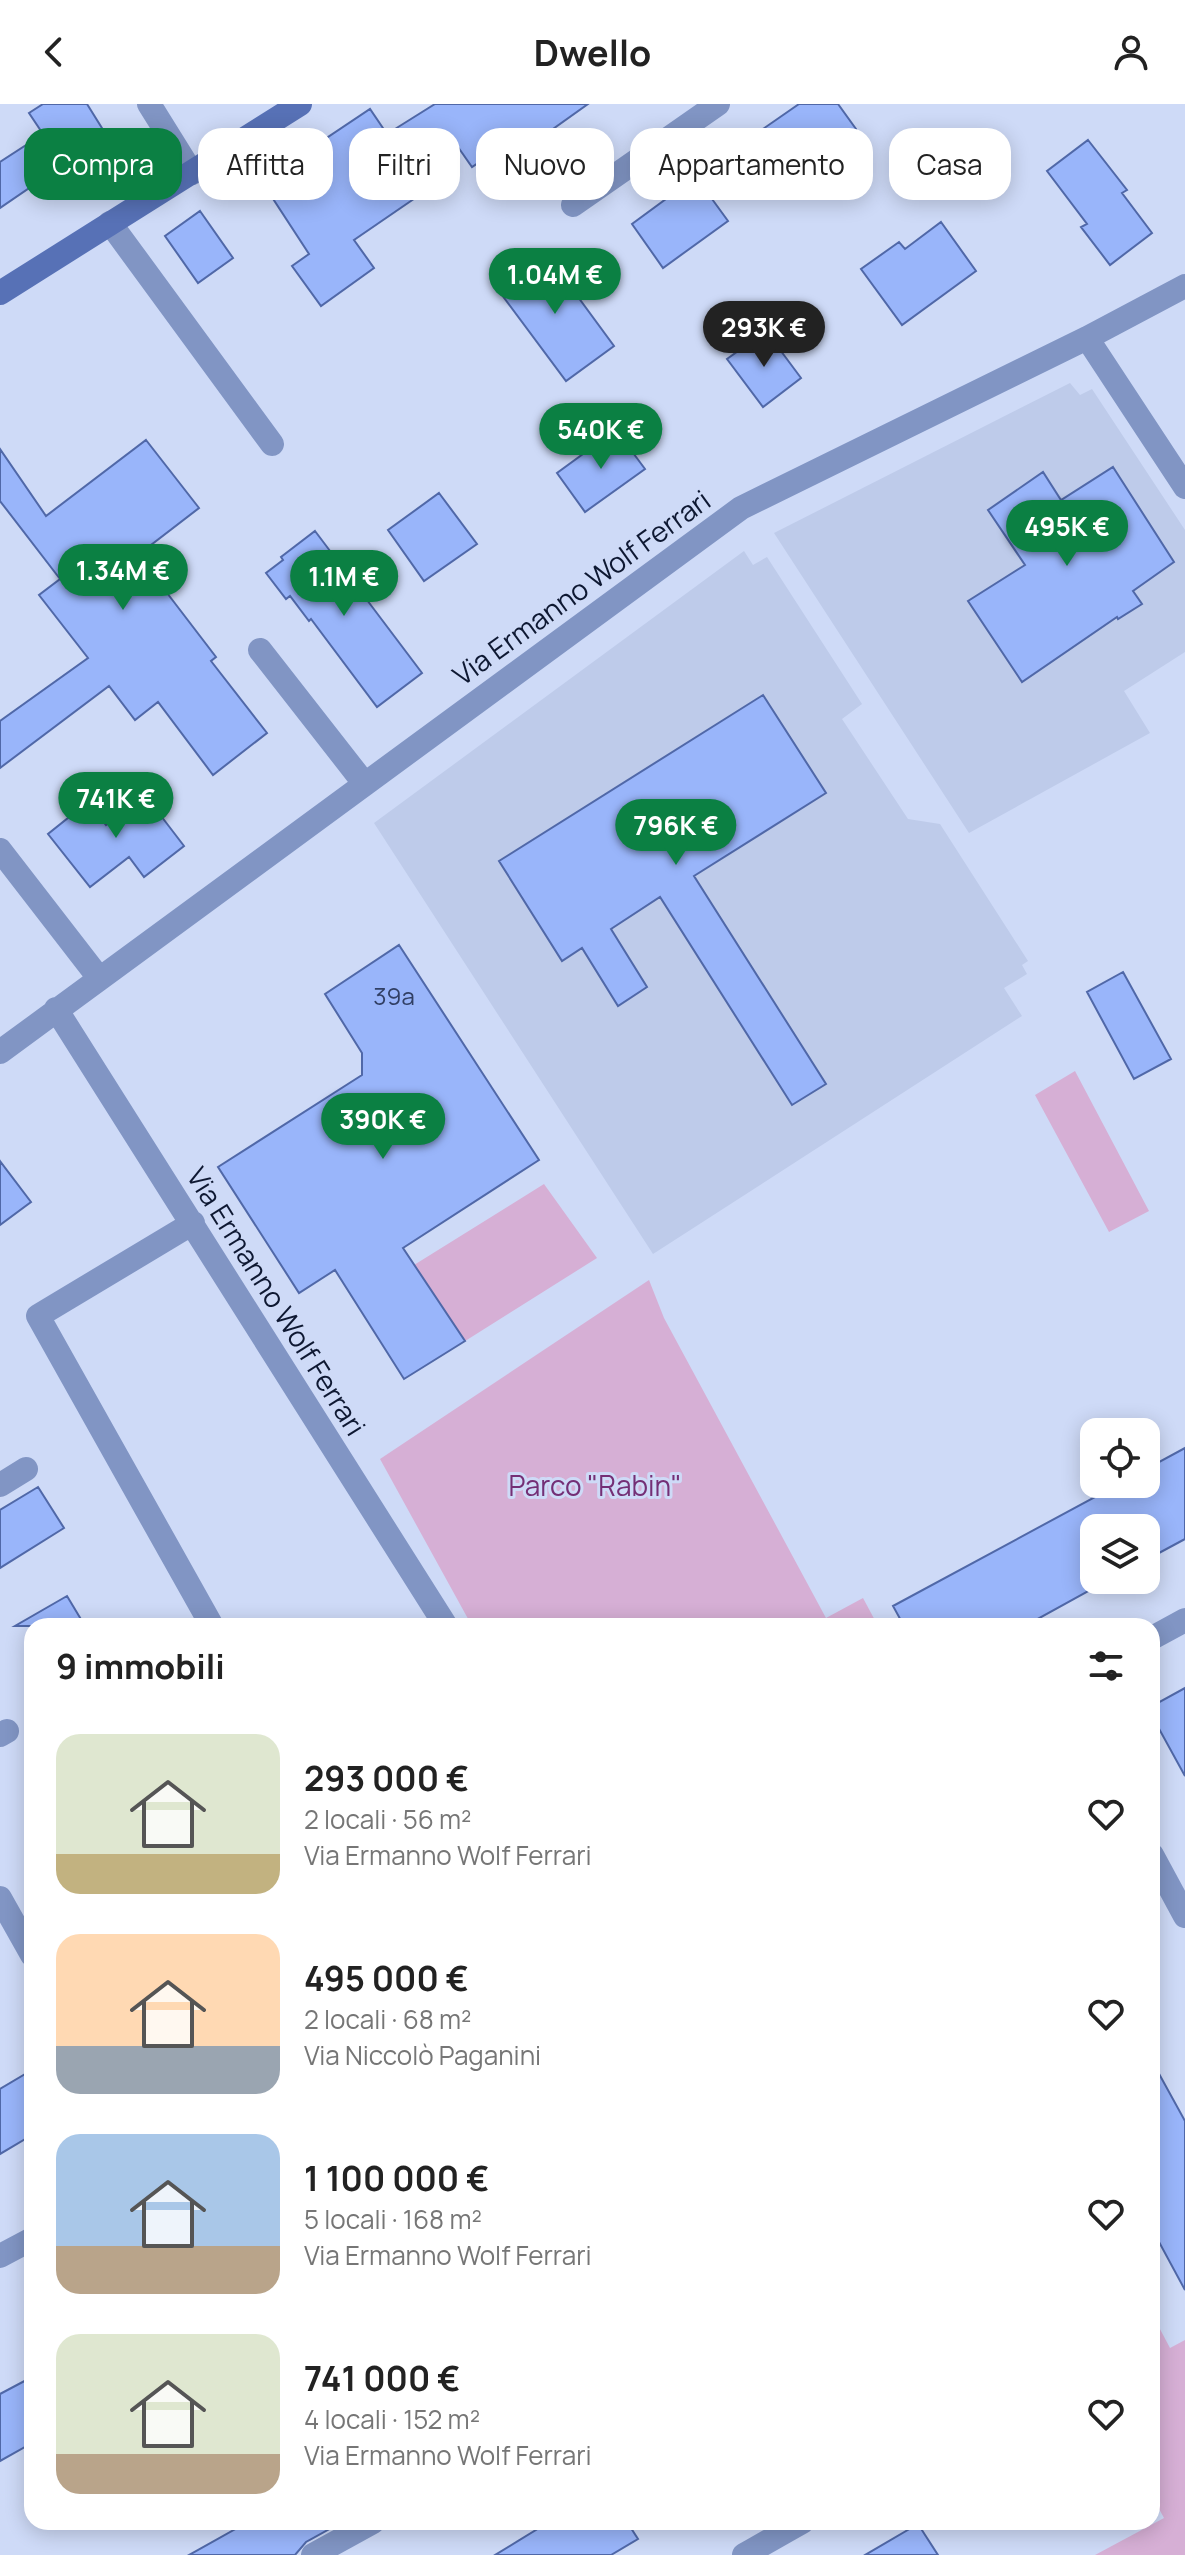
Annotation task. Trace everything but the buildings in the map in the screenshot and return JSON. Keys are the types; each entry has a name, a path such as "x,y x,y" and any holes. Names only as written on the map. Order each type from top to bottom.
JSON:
{"street":[{"path":"149,104 192,173"},
{"path":"0,293 300,104"},
{"path":"573,205 718,104"},
{"path":"110,223 272,444"},
{"name":"Via Ermanno Wolf Ferrari","path":"0,1052 741,508 1087,338 1185,286"},
{"path":"1087,338 1185,487"},
{"path":"260,650 364,783"},
{"path":"0,850 99,978"},
{"name":"Via Ermanno Wolf Ferrari","path":"56,1009 441,1618"},
{"path":"193,1223 38,1316 208,1618"},
{"path":"0,1485 26,1469"},
{"path":"1160,1634 1185,1620"},
{"path":"1160,1870 1185,1916"},
{"path":"0,1898 24,1941"},
{"path":"0,2256 24,2243"},
{"path":"313,2555 358,2530"},
{"path":"744,2555 788,2530"}],"shaded area":[{"path":"1070,383 1080,395 1092,389 1185,530 1185,652 1124,691 1150,733 969,833 774,533"},
{"path":"744,551 753,565 767,557 862,704 842,719 908,819 940,824 1028,961 1022,965 1027,974 1004,988 1022,1016 653,1254 374,823"}],"green space":[{"path":"1075,1071 1149,1211 1109,1232 1035,1095"},
{"path":"544,1184 597,1258 462,1343 414,1265"},
{"name":"Parco \"Rabin\"","path":"649,1280 664,1318 826,1618 468,1618 380,1459"},
{"name":"Parco \"Rabin\"","path":"863,1598 874,1618 826,1618"},
{"path":"1160,2329 1170,2348 1185,2340 1185,2555 1095,2555 1142,2530 1160,2530 1160,2520 1164,2518 1160,2511"}]}
